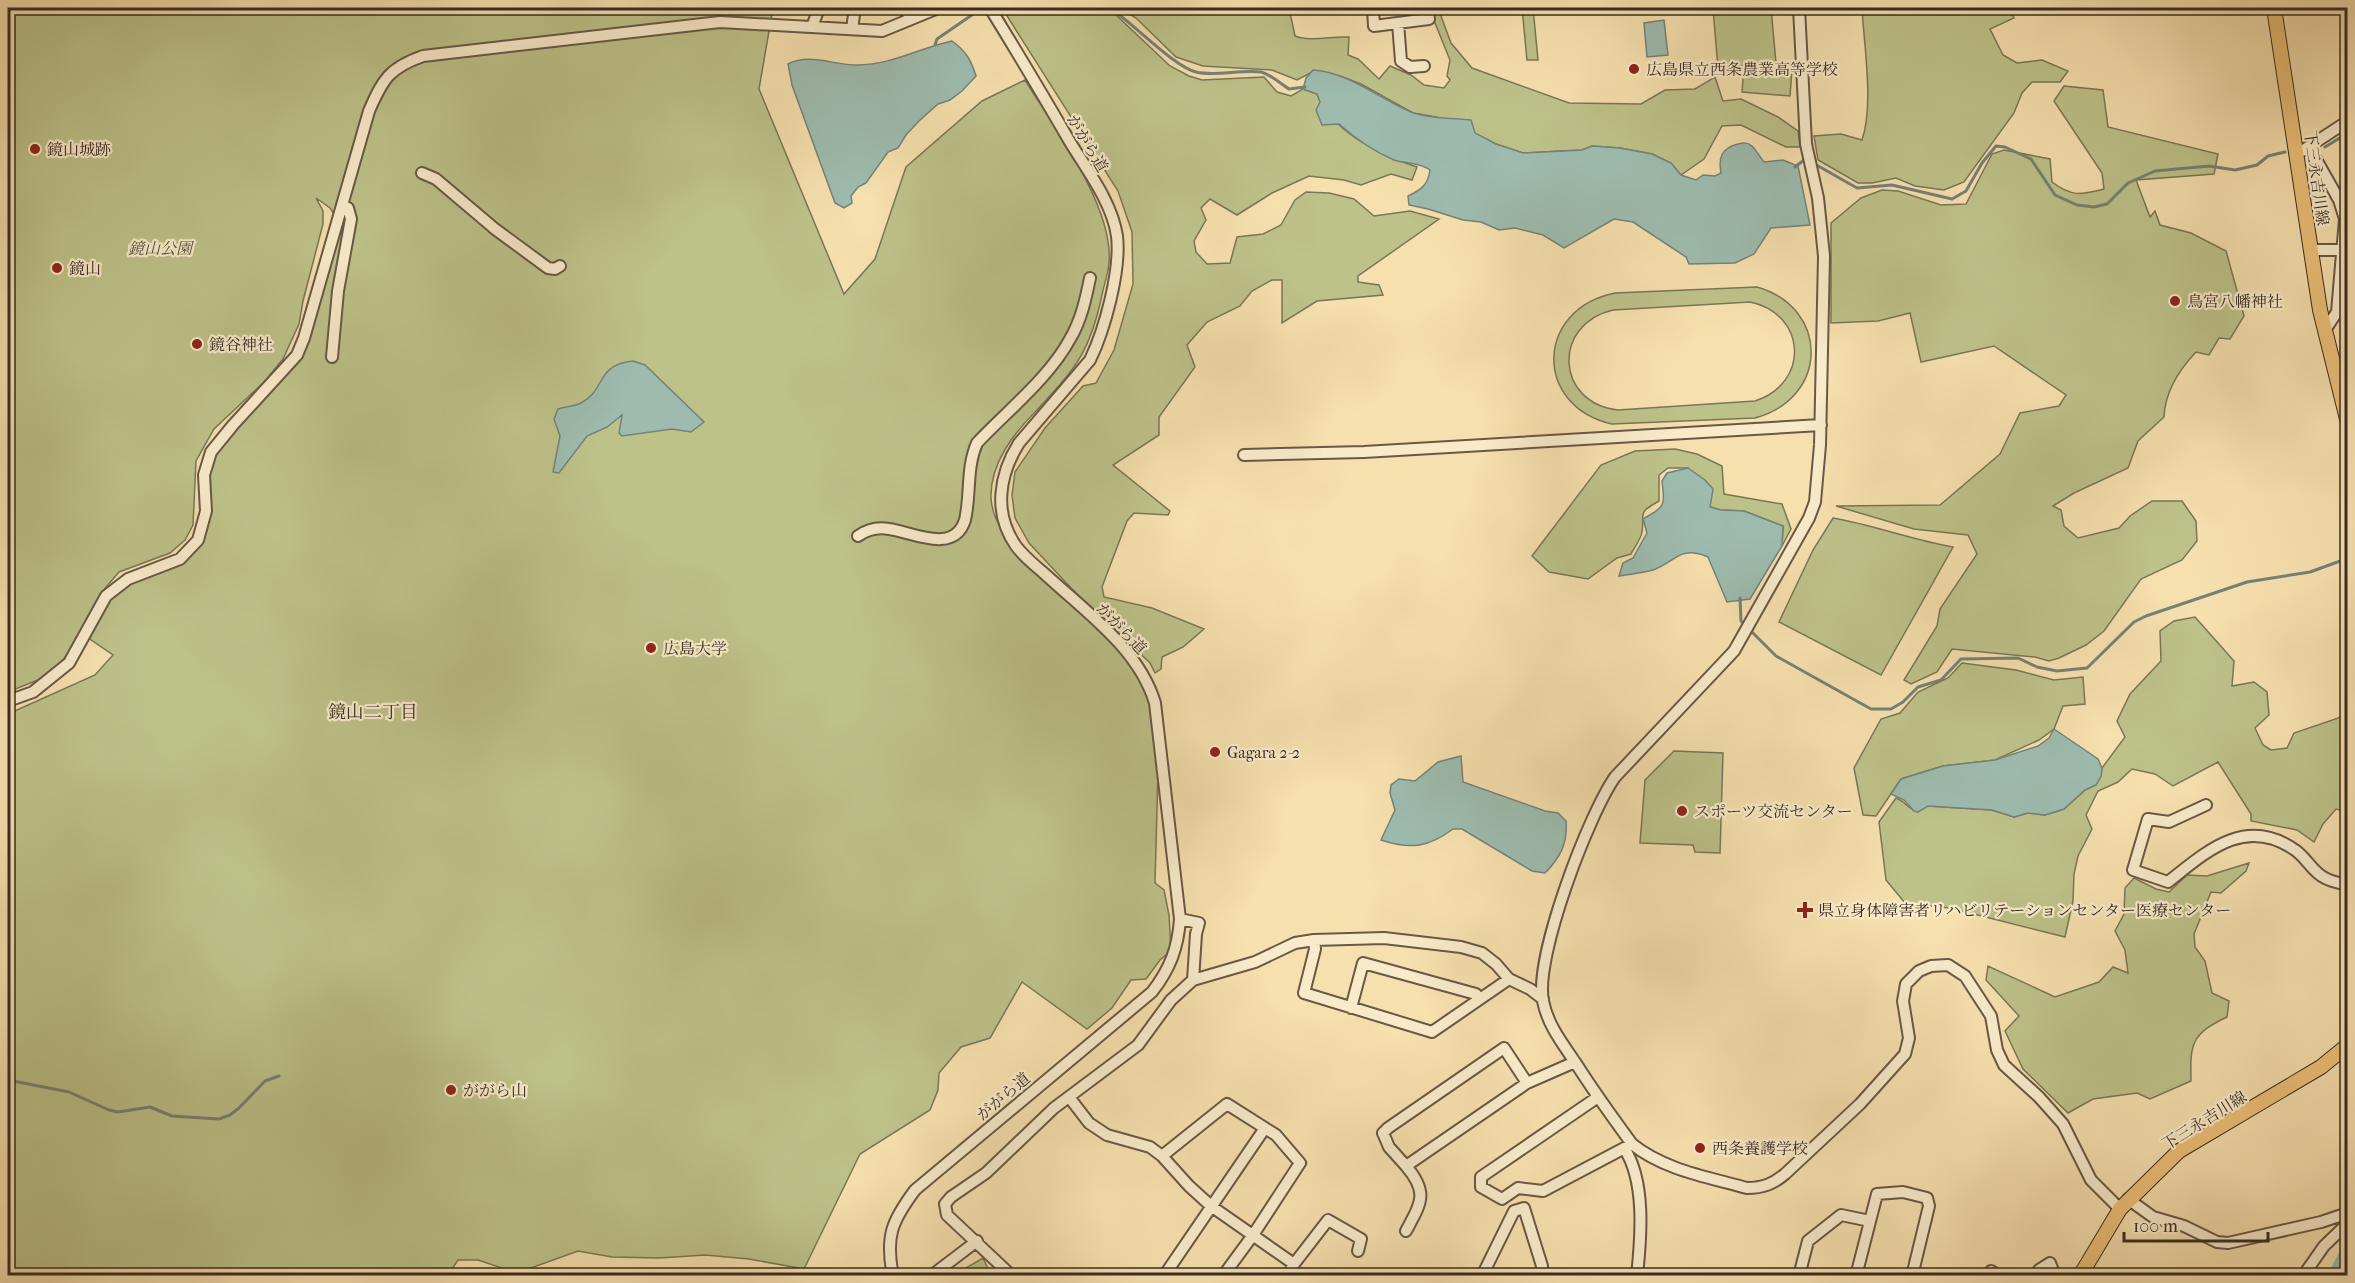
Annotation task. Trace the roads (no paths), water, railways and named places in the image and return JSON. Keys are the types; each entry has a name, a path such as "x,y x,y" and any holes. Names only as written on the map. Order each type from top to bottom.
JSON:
{"main road":[{"name":"下三永吉川線","path":"2274,8 2303,150 2311,250 2325,330 2348,423"},
{"name":"下三永吉川線","path":"2080,1275 2124,1204 2179,1151 2320,1067 2348,1045"}],"street":[{"path":"812,27 819,8"},
{"path":"852,29 855,8"},
{"path":"905,8 911,19"},
{"path":"8,701 33,692 69,663 106,596 128,579 180,559 198,540 206,511 204,475 210,452 297,355 304,338 369,111 380,84 400,64 423,56 720,22 882,31 938,8"},
{"name":"ががら道","path":"893,1275 890,1236 897,1214 915,1190 1152,992 1163,978 1175,952 1180,919 1155,703 1151,689 1136,663 1115,639 1016,546 1002,513 1001,484 1004,469 1011,455 1090,360 1095,349 1113,285 1118,262 1118,248 1116,233 1101,193 990,8"},
{"path":"1324,8 1333,8"},
{"path":"1372,8 1374,26 1429,19 1427,8"},
{"path":"1637,1275 1641,1212 1631,1150 1554,1033 1543,999 1544,960 1556,918 1602,797 1615,777 1729,658 1809,518 1815,502 1821,425 1824,256 1819,207 1808,154 1799,8"},
{"path":"1398,23 1401,61 1410,67 1424,66"},
{"path":"2325,330 2337,312 2346,249 2345,219 2339,200 2303,150 2348,121"},
{"path":"422,173 436,179 495,229 548,268 555,269 560,266"},
{"path":"332,357 338,291 351,219 348,208 342,205"},
{"path":"2311,250 2346,249"},
{"path":"858,536 866,530 878,528 890,529 922,539 934,539 957,534 963,528 968,509 971,456 977,443 1059,358 1072,337 1090,278"},
{"path":"1244,455 1364,452 1821,425"},
{"path":"2206,805 2169,822 2148,819 2133,870 2168,882 2210,849 2241,837 2259,836 2281,842 2296,850 2324,878 2348,885"},
{"path":"1180,919 1199,923 1196,934 1193,980"},
{"path":"1012,1275 947,1215 945,1204 951,1197 986,1173 1054,1108 1138,1045 1171,1000 1193,980 1255,962 1295,943 1314,940 1384,938 1461,947 1482,953 1509,979 1530,989 1543,999"},
{"path":"1314,940 1315,949 1304,993 1432,1032 1509,979"},
{"path":"1351,1008 1363,963 1476,994 1480,999"},
{"path":"1598,1097 1481,1177 1481,1187 1502,1199 1518,1188 1543,1191 1631,1150 1661,1162 1747,1188 1758,1188 1774,1183 1860,1104 1905,1054 1909,1038 1903,1001 1906,984 1919,971 1931,966 1948,965 1965,976 1987,1008 1991,1016 1997,1050 2004,1065 2039,1097 2063,1124 2091,1180 2124,1204 2152,1217 2184,1226 2217,1242 2228,1242 2321,1222 2348,1213"},
{"path":"1406,1231 1420,1205 1422,1190 1416,1178 1389,1147 1383,1133 1504,1048 1527,1083"},
{"path":"1406,1166 1527,1083 1575,1062"},
{"path":"1069,1097 1089,1123 1107,1135 1149,1147 1162,1156 1211,1206 1294,1264"},
{"path":"1162,1156 1227,1104 1276,1135 1300,1163 1253,1235 1222,1275"},
{"path":"1164,1275 1265,1128"},
{"path":"1856,1275 1877,1194 1903,1192 1927,1198 1929,1206 1912,1275"},
{"path":"1484,1275 1514,1211 1524,1208 1542,1266 1541,1275"},
{"path":"1799,1275 1808,1241 1841,1215 1870,1221"},
{"path":"1287,1275 1328,1220 1360,1239 1358,1251"},
{"path":"2303,1275 2324,1245 2348,1223"},
{"path":"931,1275 977,1241"},
{"path":"2038,1275 2039,1270 2050,1263 2055,1275"},
{"path":"1989,1275 1991,1271 1999,1275"}],"waterway":[{"path":"935,45 937,39 982,8"},
{"path":"1110,8 1176,62 1196,72 1212,74 1261,72 1289,89 1305,87"},
{"path":"2325,147 2348,133"},
{"path":"1813,163 1857,188 1892,185 1952,199 1966,191 1982,163 1996,146 2005,147 2031,159 2055,195 2077,205 2094,207 2107,204 2128,183 2155,171 2209,166 2235,170 2257,165 2268,156 2285,152"},
{"path":"1795,167 1804,160 1807,161"},
{"path":"1750,630 1776,656 1871,709 1891,709 1903,702 1918,687 1941,680 1961,659 2018,658 2037,667 2057,671 2087,668 2134,622 2146,616 2247,582 2310,572 2348,560"},
{"path":"1740,598 1741,621 1745,625"},
{"path":"8,1080 69,1092 118,1112 150,1107 172,1116 219,1119 239,1108 265,1081 279,1076"},
{"path":"2336,1276 2348,1252"}],"place":[{"name":"広島県立西条農業高等学校","path":"1634,69"},
{"name":"鏡山城跡","path":"35,149"},
{"name":"鏡山","path":"57,268"},
{"name":"鳥宮八幡神社","path":"2175,301"},
{"name":"鏡谷神社","path":"197,344"},
{"name":"広島大学","path":"651,648"},
{"name":"Gagara 2-2","path":"1215,752"},
{"name":"スポーツ交流センター","path":"1682,811"},
{"name":"県立身体障害者リハビリテーションセンター医療センター","path":"1805,910"},
{"name":"ががら山","path":"451,1090"},
{"name":"西条養護学校","path":"1700,1148"}],"district":[{"name":"鏡山二丁目","path":"373,712"}],"park label":[{"name":"鏡山公園","path":"160,248"}]}
